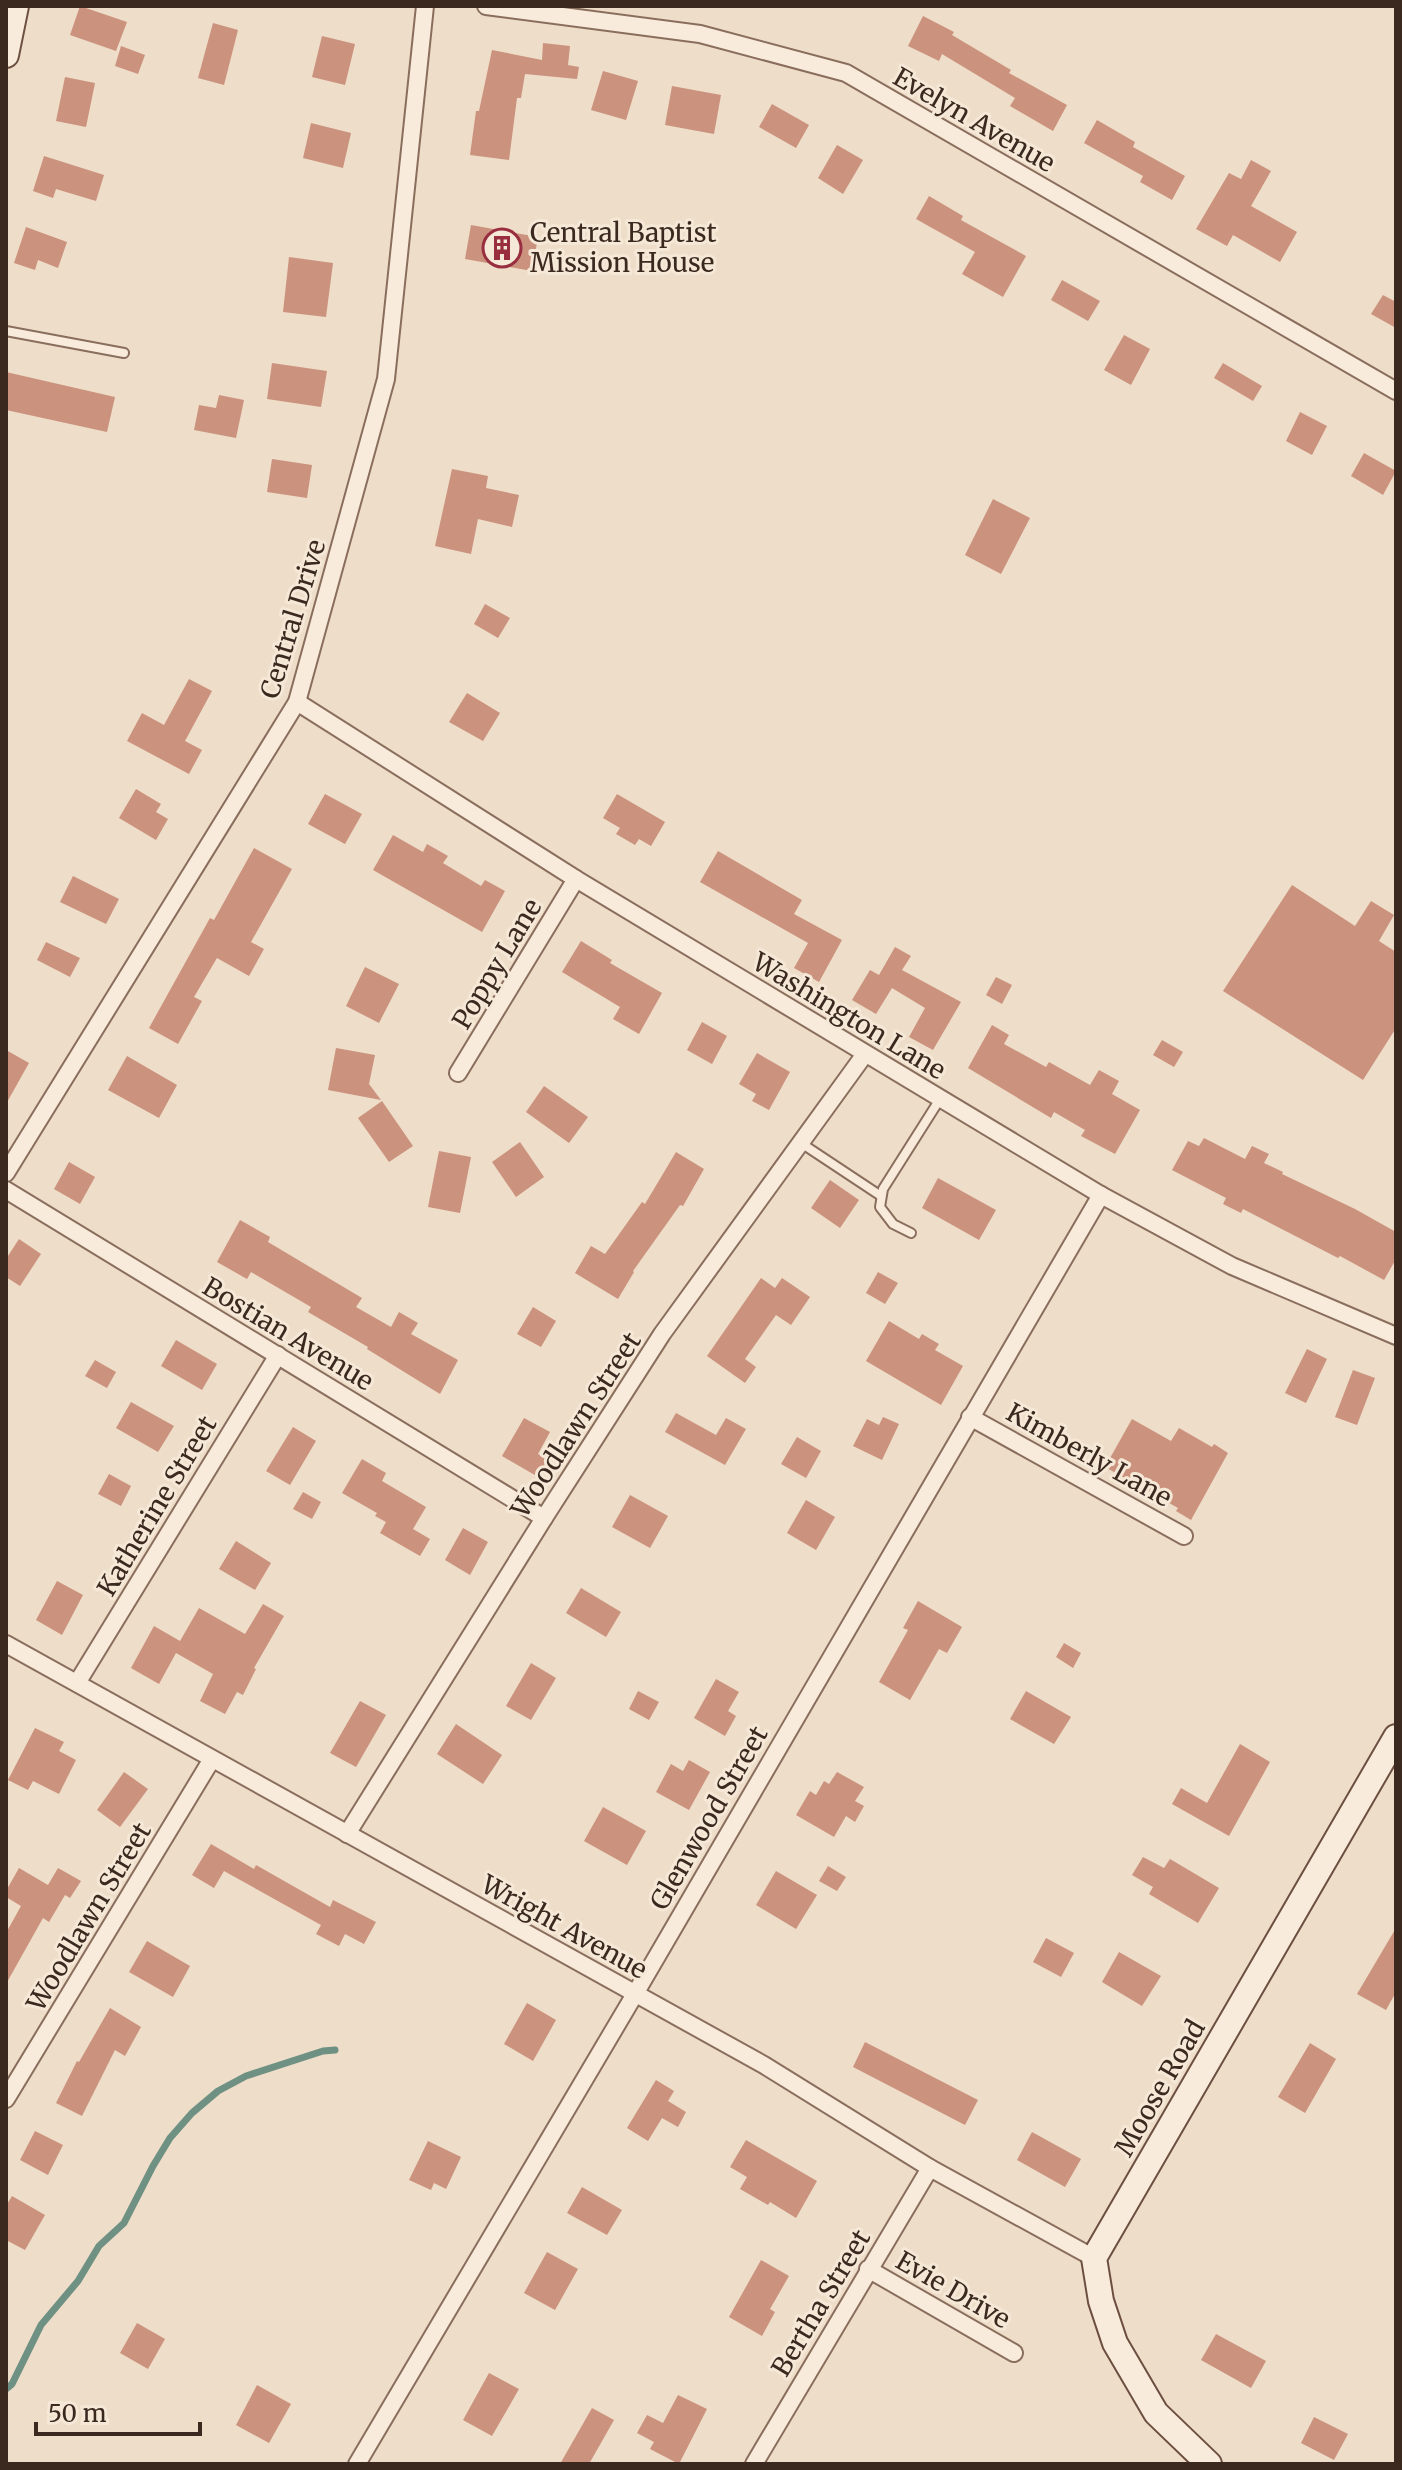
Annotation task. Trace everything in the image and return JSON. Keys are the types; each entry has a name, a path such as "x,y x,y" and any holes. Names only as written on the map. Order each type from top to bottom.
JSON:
{"street":[{"path":"6,55 16,6"},
{"name":"Central Drive","path":"6,1173 297,702 386,379 425,6"},
{"name":"Evelyn Avenue","path":"486,6 700,34 846,73 1396,391"},
{"name":"Washington Lane","path":"297,702 576,879 1101,1195 1232,1266 1396,1336"},
{"name":"Poppy Lane","path":"458,1073 576,879"},
{"name":"Woodlawn Street","path":"347,1834 662,1334 865,1054"},
{"name":"Bostian Avenue","path":"6,1190 544,1518"},
{"name":"Glenwood Street","path":"357,2464 1101,1195"},
{"name":"Katherine Street","path":"77,1683 278,1355"},
{"name":"Kimberly Lane","path":"970,1417 1184,1536"},
{"name":"Wright Avenue","path":"6,1644 764,2065 930,2168 1094,2258"},
{"name":"Moose Road","path":"1094,2258 1389,1763 1396,1737"},
{"name":"Woodlawn Street","path":"6,2099 212,1759"},
{"name":"Bertha Street","path":"754,2464 930,2168"},
{"path":"1094,2258 1101,2301 1115,2343 1156,2413 1209,2464"},
{"name":"Evie Drive","path":"868,2269 1014,2353"}],"lane":[{"path":"6,331 124,353"},
{"path":"911,1233 893,1224 880,1207 881,1196 940,1099"},
{"path":"801,1143 881,1196"}],"building":[{"path":"80,6 127,22 116,51 70,35"},
{"path":"923,16 954,32 952,35 1011,70 1009,73 1067,105 1053,131 1010,106 1015,98 942,54 939,61 908,46"},
{"path":"213,23 238,30 224,85 198,78"},
{"path":"322,36 355,44 345,85 312,77"},
{"path":"543,43 570,46 568,65 579,67 577,79 525,74 521,98 517,98 509,160 470,155 476,111 479,111 492,50 542,60"},
{"path":"121,46 145,55 138,74 115,66"},
{"path":"603,71 638,81 626,120 591,110"},
{"path":"65,77 95,83 86,127 56,121"},
{"path":"672,86 721,95 714,134 665,125"},
{"path":"772,104 809,125 796,148 759,127"},
{"path":"1097,120 1135,142 1133,147 1185,176 1172,200 1140,182 1143,176 1084,143"},
{"path":"311,123 351,133 343,168 303,158"},
{"path":"837,145 863,160 843,194 818,178"},
{"path":"44,156 104,175 96,201 56,189 53,198 33,191"},
{"path":"1251,160 1271,171 1251,206 1297,232 1280,262 1233,235 1227,246 1196,229 1229,173 1241,179"},
{"path":"929,196 963,216 961,220 1026,256 1003,297 962,274 975,252 916,219"},
{"name":"Central Baptist Mission House","path":"471,225 538,237 532,271 465,259"},
{"path":"26,227 67,242 58,268 38,260 35,270 14,263"},
{"path":"289,257 333,263 326,317 283,312"},
{"path":"1062,280 1100,301 1088,321 1051,300"},
{"path":"1383,295 1396,302 1396,328 1371,314"},
{"path":"1124,335 1150,349 1131,385 1104,370"},
{"path":"272,363 327,371 321,407 267,399"},
{"path":"1223,363 1262,386 1253,401 1214,378"},
{"path":"6,372 115,397 107,432 6,410"},
{"path":"219,395 244,400 236,438 194,430 199,405 216,408"},
{"path":"1300,412 1327,426 1312,455 1286,441"},
{"path":"1364,453 1396,471 1383,495 1351,476"},
{"path":"272,459 312,465 307,498 267,492"},
{"path":"452,469 488,476 486,488 519,495 512,527 478,519 471,554 435,546"},
{"path":"993,499 1030,518 1001,574 965,555"},
{"path":"485,604 510,618 498,638 474,624"},
{"path":"189,679 212,691 185,741 202,750 189,774 127,741 142,713 164,725"},
{"path":"467,693 500,713 483,741 449,722"},
{"path":"136,789 161,804 156,812 168,819 156,840 119,818"},
{"path":"325,794 362,814 345,844 308,824"},
{"path":"617,794 665,822 651,846 639,839 635,845 616,834 620,828 603,818"},
{"path":"393,835 423,852 427,844 448,856 443,863 481,886 485,880 505,891 482,932 373,870"},
{"path":"254,848 292,869 251,942 264,949 249,976 217,958 194,997 202,1001 178,1044 149,1028 210,918 214,920"},
{"path":"718,851 802,900 794,914 842,940 819,982 794,968 808,943 700,882"},
{"path":"73,876 119,899 106,924 60,902"},
{"path":"1292,885 1355,926 1371,901 1394,915 1379,941 1396,952 1396,1028 1363,1080 1223,991"},
{"path":"581,941 612,960 610,963 662,993 639,1034 613,1019 620,1007 562,972"},
{"path":"46,942 80,958 70,977 37,960"},
{"path":"895,947 911,956 902,970 961,1002 933,1050 909,1037 925,1008 892,988 876,1014 852,1000 870,970 879,975"},
{"path":"365,967 399,984 379,1023 346,1006"},
{"path":"996,977 1012,985 1002,1004 986,995"},
{"path":"702,1022 727,1036 712,1064 687,1050"},
{"path":"992,1025 1009,1035 1004,1044 1046,1067 1049,1062 1090,1085 1099,1070 1119,1081 1112,1094 1140,1110 1115,1154 1081,1136 1085,1130 1054,1112 1051,1118 968,1068"},
{"path":"1162,1040 1183,1052 1174,1067 1153,1055"},
{"path":"336,1048 375,1055 369,1084 381,1100 328,1090"},
{"path":"6,1050 29,1063 6,1104"},
{"path":"757,1053 790,1072 769,1110 752,1101 756,1094 739,1084"},
{"path":"127,1056 177,1085 159,1118 108,1090"},
{"path":"544,1086 588,1117 569,1143 526,1112"},
{"path":"382,1101 413,1146 389,1162 358,1118"},
{"path":"1204,1138 1245,1159 1252,1146 1269,1154 1264,1163 1396,1232 1396,1259 1384,1280 1243,1209 1241,1213 1223,1204 1226,1198 1172,1170 1188,1141 1199,1146"},
{"path":"520,1142 544,1177 516,1197 492,1162"},
{"path":"439,1151 471,1157 460,1213 428,1207"},
{"path":"676,1152 704,1169 683,1206 680,1205 633,1271 618,1299 575,1273 591,1246 605,1254 642,1202 645,1204"},
{"path":"69,1162 95,1177 80,1204 54,1189"},
{"path":"938,1178 996,1210 979,1240 922,1208"},
{"path":"830,1180 859,1200 840,1228 811,1208"},
{"path":"240,1220 270,1237 268,1242 362,1298 356,1307 391,1327 399,1312 418,1323 411,1334 458,1360 440,1394 308,1312 311,1307 251,1272 247,1279 217,1262"},
{"path":"19,1239 41,1254 20,1286 6,1277 6,1259"},
{"path":"878,1272 898,1283 885,1304 866,1293"},
{"path":"761,1278 775,1288 782,1278 810,1297 791,1325 776,1315 745,1359 756,1367 745,1383 707,1356"},
{"path":"533,1307 556,1321 541,1347 517,1334"},
{"path":"889,1321 919,1339 922,1334 939,1344 935,1350 963,1366 941,1405 866,1361"},
{"path":"176,1340 217,1364 202,1390 161,1366"},
{"path":"1307,1349 1327,1359 1306,1403 1285,1393"},
{"path":"95,1360 116,1372 107,1388 85,1376"},
{"path":"1353,1370 1375,1378 1357,1425 1335,1417"},
{"path":"131,1402 174,1426 158,1452 116,1428"},
{"path":"676,1413 716,1435 726,1418 746,1429 725,1465 665,1432"},
{"path":"883,1417 899,1424 882,1460 853,1446 867,1419 879,1425"},
{"path":"524,1418 550,1432 538,1454 550,1460 540,1478 502,1456"},
{"path":"1132,1419 1171,1441 1179,1428 1228,1453 1191,1520 1176,1511 1178,1508 1105,1467"},
{"path":"293,1427 316,1441 290,1485 266,1471"},
{"path":"797,1437 821,1451 806,1478 781,1464"},
{"path":"362,1459 386,1473 382,1481 426,1507 413,1529 430,1539 420,1556 380,1533 386,1522 375,1516 377,1513 342,1493"},
{"path":"109,1474 131,1486 121,1506 98,1494"},
{"path":"303,1492 321,1502 312,1519 293,1509"},
{"path":"630,1495 668,1516 650,1548 612,1527"},
{"path":"806,1500 835,1517 816,1550 787,1533"},
{"path":"463,1528 488,1542 470,1575 445,1560"},
{"path":"236,1541 271,1563 255,1590 219,1569"},
{"path":"57,1581 83,1595 62,1635 36,1620"},
{"path":"581,1588 621,1612 606,1637 566,1613"},
{"path":"918,1601 962,1627 947,1653 939,1649 910,1700 879,1682 908,1630 903,1628"},
{"path":"263,1604 284,1616 254,1668 243,1695 237,1692 225,1714 200,1701 213,1674 176,1653 159,1684 131,1668 154,1626 180,1641 199,1608 245,1634"},
{"path":"1064,1643 1081,1653 1073,1668 1056,1657"},
{"path":"531,1663 556,1678 531,1720 506,1706"},
{"path":"716,1679 739,1692 728,1711 736,1716 725,1736 694,1718"},
{"path":"638,1691 659,1702 649,1720 629,1709"},
{"path":"1026,1691 1071,1717 1054,1744 1010,1719"},
{"path":"360,1701 386,1715 356,1767 330,1753"},
{"path":"456,1724 502,1755 483,1784 437,1754"},
{"path":"35,1728 64,1742 59,1751 76,1760 59,1794 33,1781 28,1790 8,1780"},
{"path":"1240,1744 1270,1762 1229,1836 1172,1804 1181,1788 1207,1803"},
{"path":"689,1760 710,1772 689,1810 656,1792 671,1764 683,1771"},
{"path":"124,1772 148,1789 120,1827 97,1810"},
{"path":"837,1772 864,1787 855,1801 864,1806 855,1822 846,1816 834,1837 796,1815 810,1791 816,1795 824,1781 829,1784"},
{"path":"603,1807 646,1831 627,1865 584,1841"},
{"path":"211,1844 254,1869 256,1865 330,1907 333,1900 376,1922 364,1944 345,1934 339,1946 316,1934 321,1925 224,1871 214,1888 192,1875"},
{"path":"1143,1857 1164,1868 1170,1859 1219,1888 1198,1923 1149,1894 1153,1887 1132,1875"},
{"path":"828,1866 846,1877 837,1891 819,1881"},
{"path":"19,1868 48,1885 58,1868 81,1881 70,1898 65,1895 49,1922 43,1918 6,1984 6,1933 21,1906 6,1897 6,1891"},
{"path":"776,1871 817,1895 796,1929 756,1905"},
{"path":"1396,1928 1396,1992 1386,2010 1357,1994"},
{"path":"1046,1938 1074,1953 1061,1977 1033,1962"},
{"path":"147,1941 190,1966 173,1997 129,1972"},
{"path":"1119,1952 1161,1976 1142,2006 1102,1982"},
{"path":"527,2003 556,2020 533,2061 504,2044"},
{"path":"110,2008 141,2027 125,2056 115,2050 82,2116 56,2103 77,2061"},
{"path":"865,2042 978,2100 965,2125 853,2067"},
{"path":"1310,2043 1336,2059 1305,2113 1278,2097"},
{"path":"656,2080 674,2091 668,2101 686,2112 678,2127 662,2118 648,2141 627,2128"},
{"path":"35,2131 63,2145 48,2175 20,2160"},
{"path":"1032,2132 1081,2159 1065,2187 1017,2160"},
{"path":"746,2140 817,2181 796,2218 740,2189 747,2177 730,2167"},
{"path":"428,2141 461,2157 446,2189 434,2183 431,2190 409,2180"},
{"path":"582,2187 622,2210 607,2235 567,2213"},
{"path":"12,2196 45,2215 25,2250 6,2240 6,2206"},
{"path":"547,2252 578,2269 555,2310 524,2293"},
{"path":"761,2260 789,2276 770,2309 775,2312 762,2336 729,2317"},
{"path":"137,2323 165,2339 148,2369 120,2353"},
{"path":"1216,2334 1266,2361 1251,2388 1201,2360"},
{"path":"489,2373 519,2389 492,2436 463,2420"},
{"path":"257,2385 291,2404 269,2443 236,2425"},
{"path":"678,2395 707,2409 679,2464 650,2449 654,2442 637,2433 647,2415 663,2423"},
{"path":"592,2408 614,2420 589,2464 560,2464"},
{"path":"1314,2417 1348,2434 1334,2460 1301,2443"}],"waterway":[{"path":"6,2389 12,2384 41,2325 78,2281 99,2246 124,2223 170,2138 192,2113 218,2091 246,2076 323,2051 335,2050"}],"place":[{"name":"Central Baptist Mission House","path":"502,248"}]}
